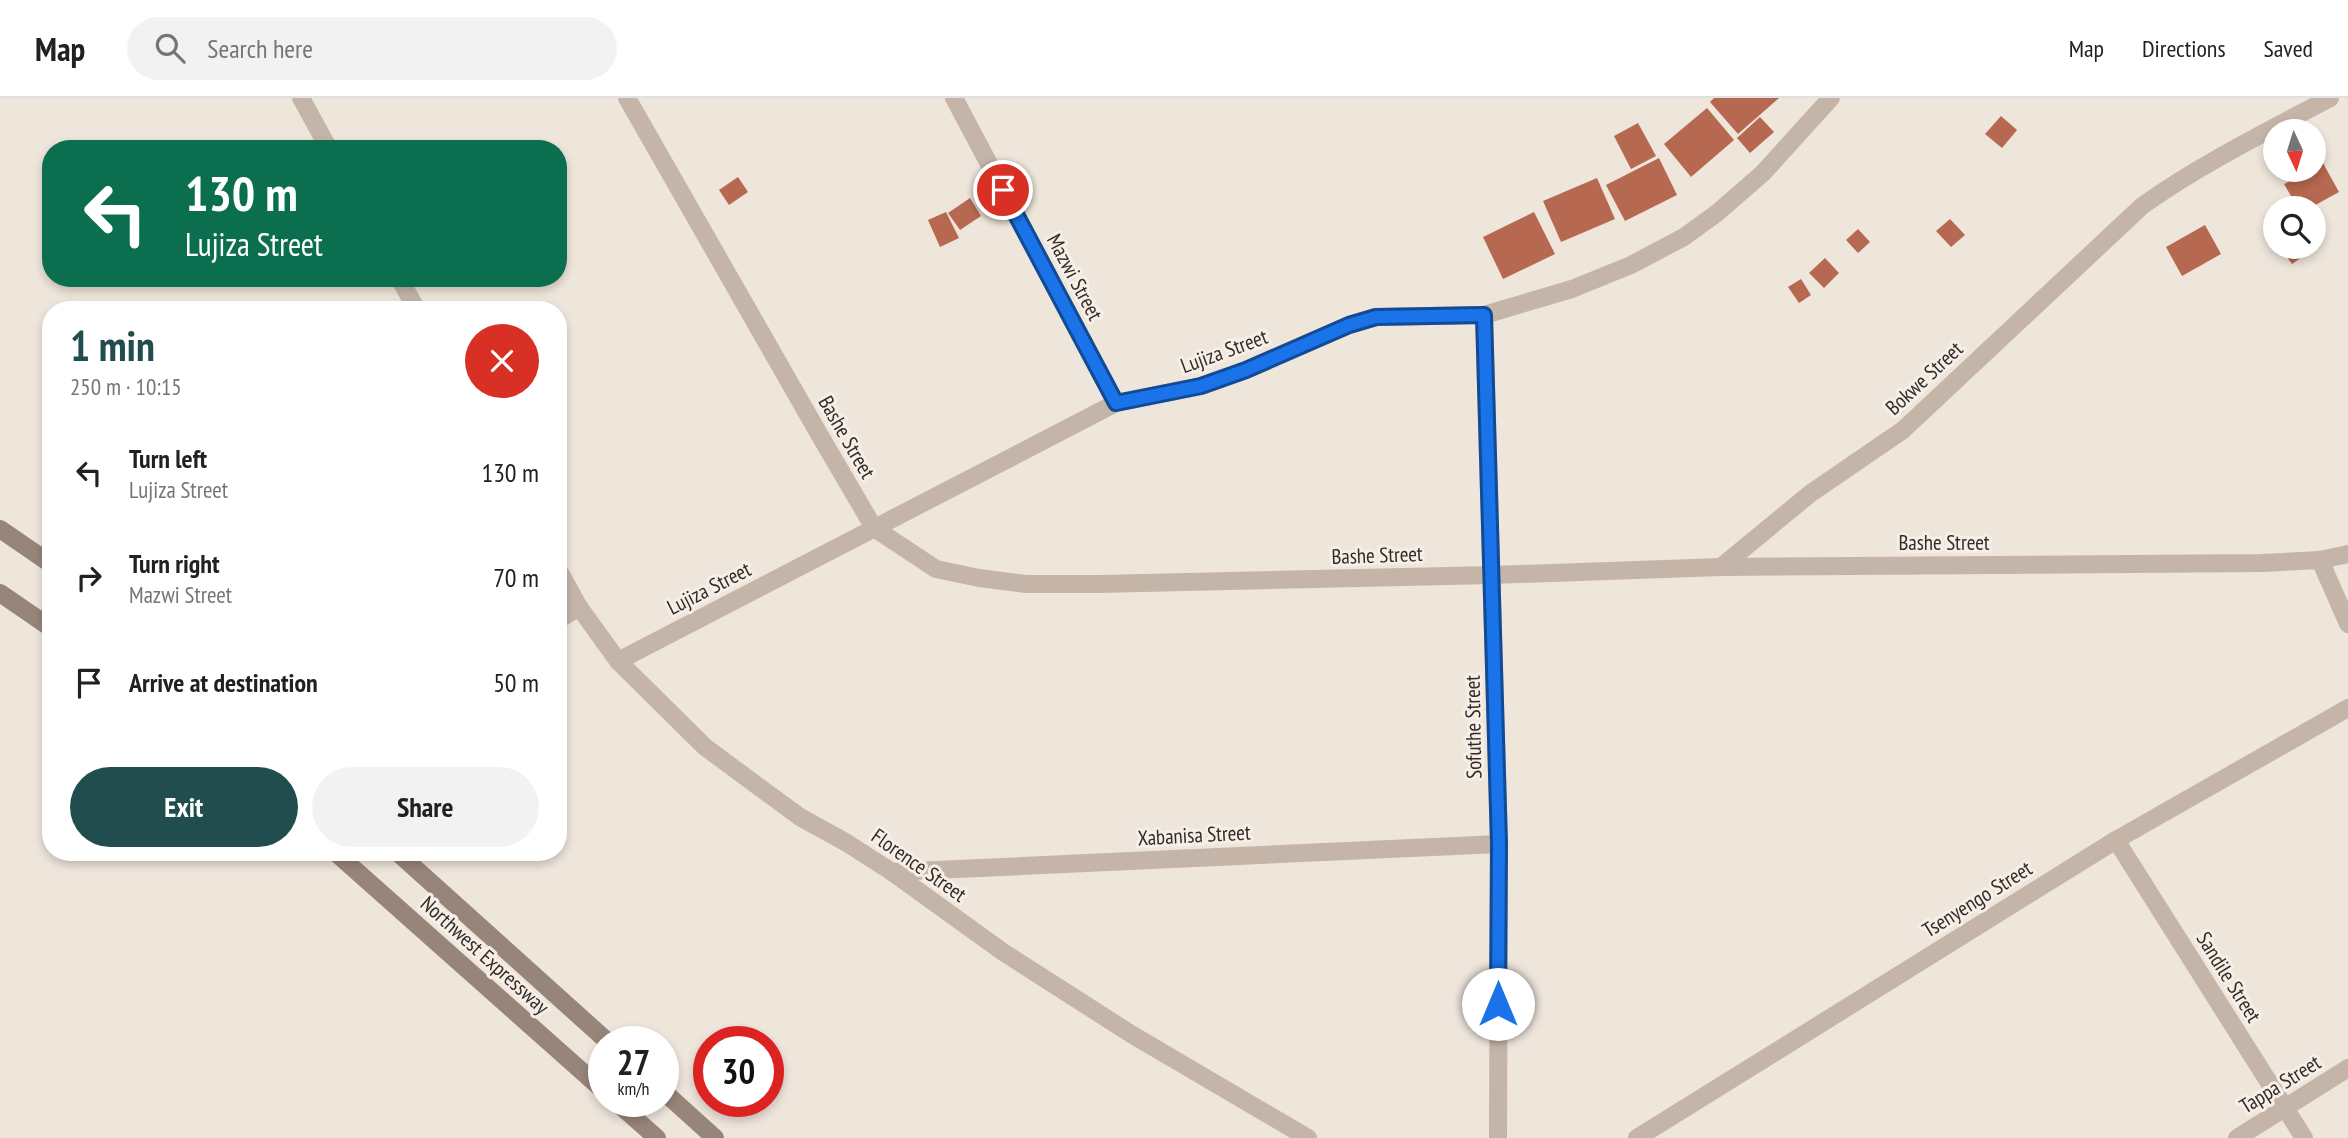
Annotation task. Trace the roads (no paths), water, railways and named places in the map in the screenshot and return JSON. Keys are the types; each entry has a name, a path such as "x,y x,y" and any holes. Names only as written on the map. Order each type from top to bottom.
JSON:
{"main road":[{"path":"0,529 42,558"},
{"path":"0,593 42,622"},
{"name":"Northwest Expressway","path":"345,861 588,1077"},
{"name":"Northwest Expressway","path":"407,861 590,1026"},
{"path":"679,1105 715,1138"},
{"path":"633,1117 657,1138"}],"street":[{"path":"301,98 324,140"},
{"name":"Bashe Street","path":"627,98 874,528 936,569 1026,584 1175,584 1721,566 2234,563 2320,560 2348,554"},
{"name":"Mazwi Street","path":"954,98 1116,403"},
{"name":"Lujiza Street","path":"618,661 1116,403 1201,386 1246,370 1349,325 1376,317 1484,315 1572,289 1631,265 1684,237 1717,213 1763,173 1831,98"},
{"name":"Bokwe Street","path":"1721,566 1811,493 1903,430 2142,206 2209,163 2330,98"},
{"name":"Sofuthe Street","path":"1484,315 1499,844 1498,1138"},
{"path":"2320,560 2348,624"},
{"name":"Florence Street","path":"567,585 579,607 618,661 705,747 800,817 892,872 1003,952 1131,1034 1308,1138"},
{"path":"567,614 579,607"},
{"name":"Tsenyengo Street","path":"1637,1138 2116,840 2348,708"},
{"name":"Sandile Street","path":"2116,840 2304,1138"},
{"name":"Xabanisa Street","path":"892,872 1499,844"},
{"name":"Tappa Street","path":"2237,1138 2348,1068"}]}
